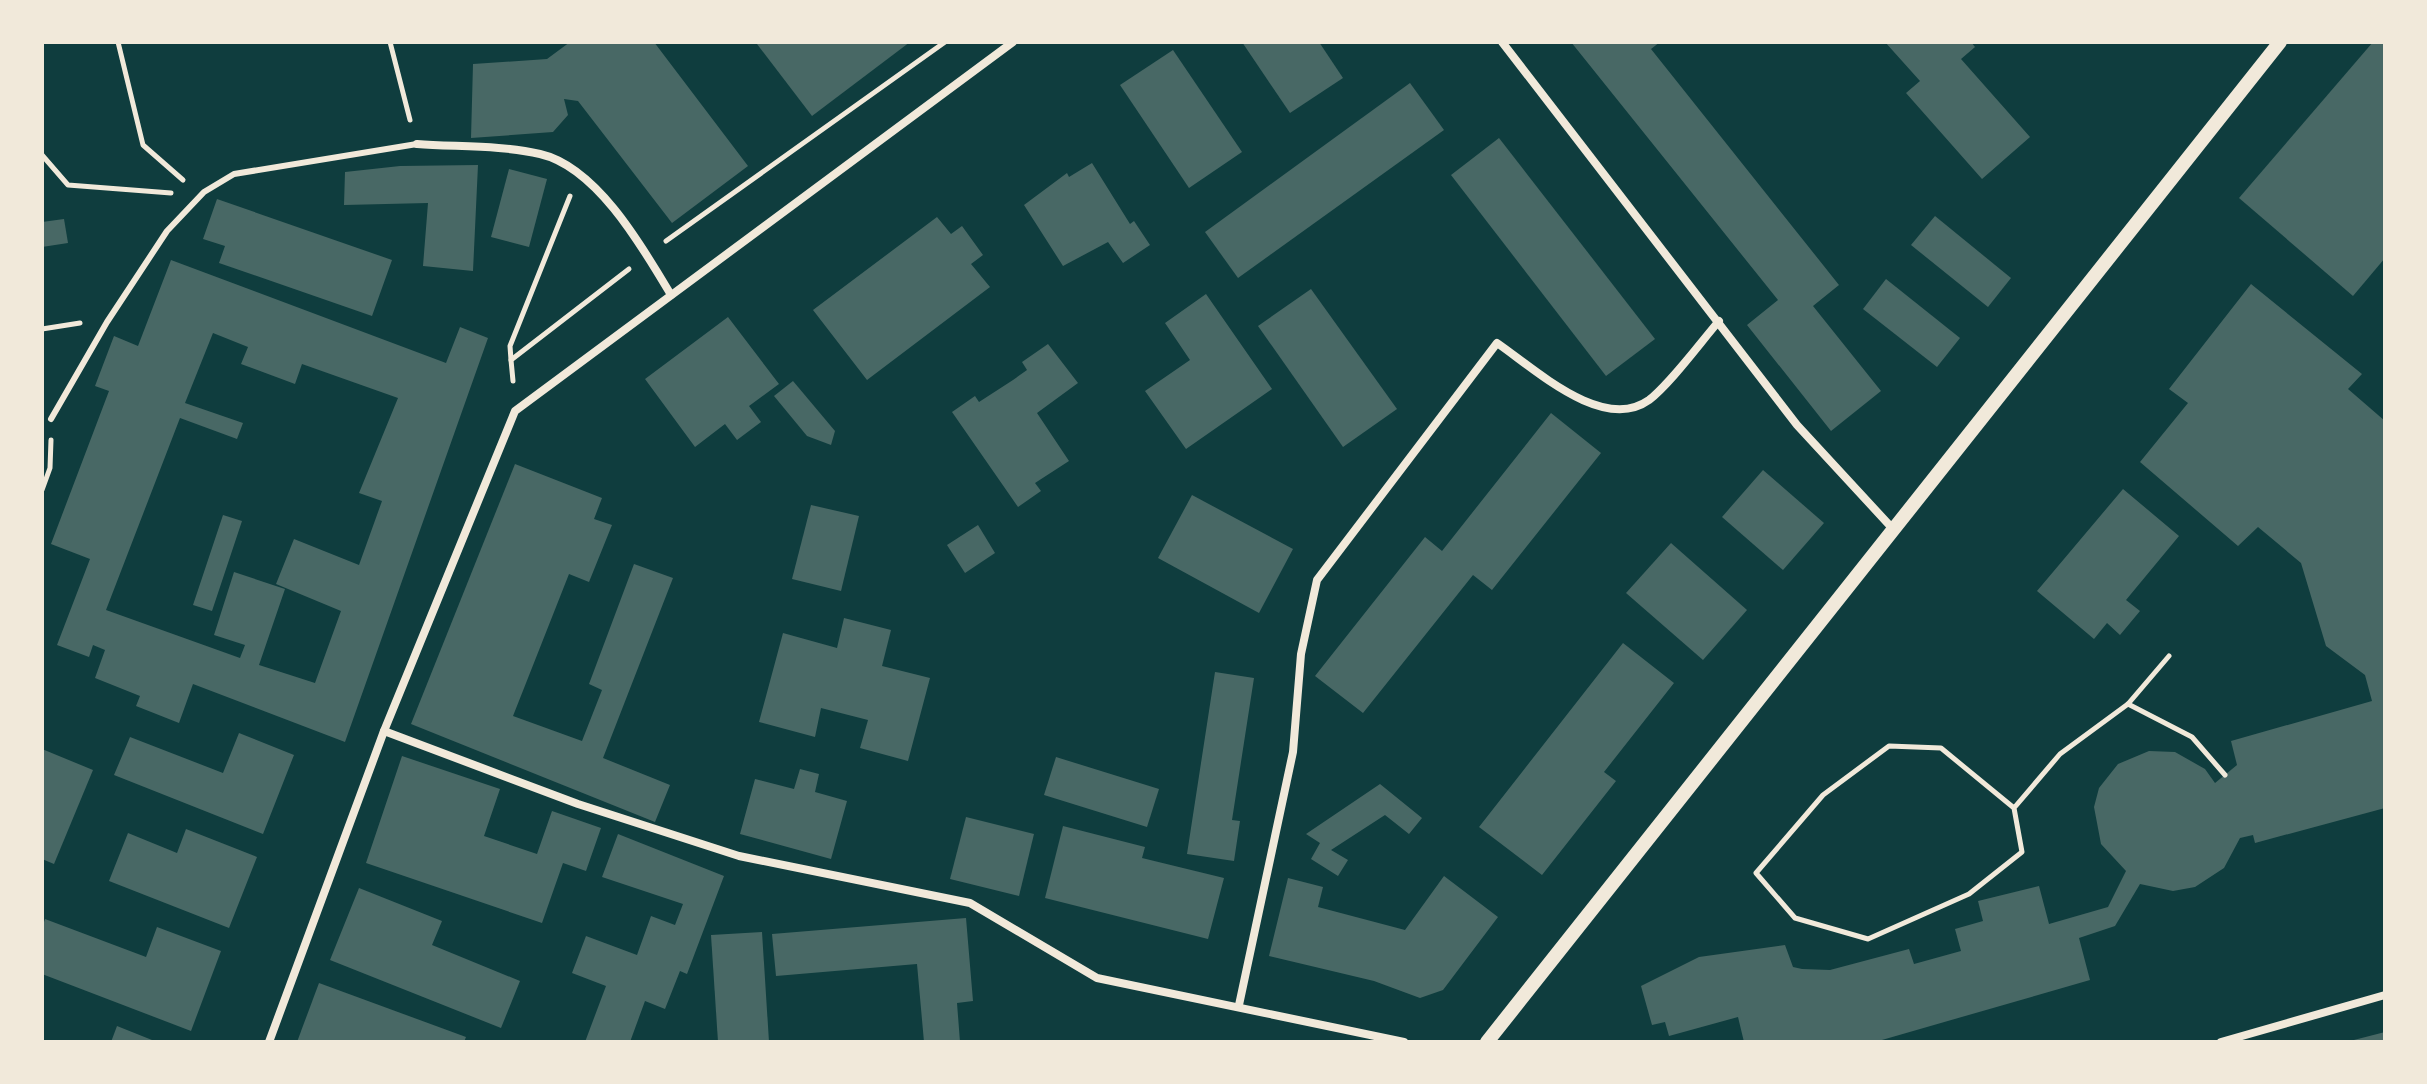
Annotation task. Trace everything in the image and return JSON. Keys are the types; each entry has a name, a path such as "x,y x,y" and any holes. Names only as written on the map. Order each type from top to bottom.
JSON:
{"street":[{"path":"269,1042 384,731 515,411 1013,42"},
{"path":"1502,42 1797,425 1893,529"},
{"path":"1487,1042 2280,42"},
{"path":"417,144 541,154 579,173 647,255 671,295"},
{"path":"1239,1005 1293,752 1301,654 1317,580 1497,343 1585,403 1620,411 1648,400 1719,321"},
{"path":"384,731 578,804 739,856 970,903 1097,978 1239,1005 1404,1042"},
{"path":"2221,1042 2385,995"}],"lane":[{"path":"51,419 107,322 167,231 200,196 234,174 417,144"}],"path":[{"path":"118,42 143,145 200,196"},
{"path":"390,42 417,144"},
{"path":"511,360 647,255 945,42"},
{"path":"42,155 68,185 200,196"},
{"path":"515,411 510,346 579,173"},
{"path":"42,490 50,468 51,419"},
{"path":"2014,808 2060,754 2128,704 2169,656"},
{"path":"2128,704 2192,737 2225,775"},
{"path":"1889,746 1941,748 2014,808 2022,852 1969,894 1868,939 1795,918 1756,873 1823,795 1889,746"}],"building":[{"path":"570,42 654,42 748,166 672,223 578,101 564,99 568,115 553,132 471,138 473,64 547,59"},
{"path":"910,42 812,116 757,44"},
{"path":"1242,42 1319,42 1343,78 1290,113"},
{"path":"1571,42 1660,42 1651,49 1839,285 1813,306 1881,391 1831,431 1747,325 1778,300"},
{"path":"1885,42 1971,42 1975,47 1961,59 2030,137 1982,179 1906,93 1920,81"},
{"path":"2373,42 2385,42 2385,258 2353,296 2239,198"},
{"path":"1173,50 1242,152 1189,188 1120,85"},
{"path":"1410,83 1444,130 1238,278 1205,232"},
{"path":"1499,138 1655,339 1606,376 1451,175"},
{"path":"1092,163 1130,224 1134,221 1150,245 1123,263 1108,242 1063,266 1024,205 1067,173 1069,177"},
{"path":"478,165 473,271 423,266 428,203 344,205 345,172 400,166"},
{"path":"509,169 547,179 529,247 491,237"},
{"path":"217,199 392,260 372,316 219,263 225,246 203,239"},
{"path":"1935,216 2011,278 1988,307 1911,245"},
{"path":"937,217 951,234 962,226 983,255 971,264 990,287 867,380 813,310"},
{"path":"64,219 68,243 42,247 42,222"},
{"path":"171,260 446,363 460,327 488,338 345,742 193,684 179,723 136,706 140,696 95,678 105,650 93,645 89,657 57,645 90,559 51,544 109,391 95,386 114,336 138,346","holes":["213,333 248,347 241,364 295,384 302,364 398,398 359,493 382,501 359,565 294,539 276,584 341,611 315,683 259,665 285,589 234,572 214,635 245,645 240,658 106,610 180,418 237,439 243,423 185,403"]},
{"path":"1886,279 1960,338 1937,367 1863,309"},
{"path":"2251,284 2362,374 2348,389 2385,421 2385,808 2255,843 2253,835 2240,838 2224,868 2195,887 2173,891 2140,884 2115,926 2079,938 2090,980 1875,1042 1744,1042 1738,1017 1669,1036 1665,1022 1652,1025 1641,986 1699,957 1785,945 1793,967 1830,970 1909,949 1914,964 1961,951 1955,929 1983,921 1978,901 2039,886 2049,924 2108,907 2126,871 2101,844 2094,807 2099,788 2118,764 2149,751 2175,752 2205,769 2215,783 2237,765 2231,741 2372,701 2365,675 2326,646 2301,563 2258,527 2238,546 2140,462 2188,403 2169,389"},
{"path":"1311,289 1397,409 1343,447 1258,326"},
{"path":"1206,294 1272,389 1186,449 1145,391 1190,360 1165,323"},
{"path":"728,317 779,384 749,406 761,422 737,440 725,424 695,447 645,379"},
{"path":"1048,344 1078,383 1037,413 1069,461 1035,483 1041,491 1018,507 952,412 975,396 979,402 1013,380 1027,370 1022,362"},
{"path":"793,381 835,431 831,445 807,436 774,396"},
{"path":"1551,413 1601,453 1492,590 1473,575 1363,713 1315,676 1425,537 1442,551"},
{"path":"515,464 602,498 594,519 612,525 589,582 569,574 513,716 582,741 602,690 589,684 634,564 673,578 603,758 670,785 655,822 411,724"},
{"path":"1763,470 1824,523 1783,570 1722,517"},
{"path":"2123,489 2179,536 2126,600 2140,611 2120,635 2107,623 2094,639 2037,591"},
{"path":"1192,495 1293,549 1259,613 1158,558"},
{"path":"811,505 859,516 841,591 792,579"},
{"path":"223,515 242,521 212,611 193,605"},
{"path":"978,525 995,553 965,573 947,545"},
{"path":"1671,543 1747,610 1703,660 1626,593"},
{"path":"844,618 891,630 882,666 930,678 908,761 860,748 868,720 821,708 815,737 759,722 783,633 837,648"},
{"path":"1623,643 1674,683 1604,772 1616,781 1542,875 1479,827"},
{"path":"1215,672 1254,678 1232,820 1240,821 1234,861 1187,854"},
{"path":"239,733 294,755 263,834 114,775 130,737 223,773"},
{"path":"42,749 93,770 54,864 42,859"},
{"path":"402,756 500,789 484,836 537,854 552,811 601,828 586,871 563,863 542,923 366,863"},
{"path":"1056,757 1159,789 1147,827 1044,795"},
{"path":"800,769 819,774 815,792 847,801 831,859 740,834 755,779 794,789"},
{"path":"1380,784 1422,818 1409,834 1385,815 1331,850 1348,860 1338,876 1311,859 1320,843 1306,834"},
{"path":"966,817 1034,834 1019,896 950,879"},
{"path":"1063,826 1145,847 1142,858 1224,878 1208,939 1045,898"},
{"path":"186,829 257,857 229,928 109,881 128,833 177,853"},
{"path":"618,834 724,876 687,974 680,971 665,1009 645,1001 630,1042 585,1042 606,986 572,973 586,936 637,955 651,916 675,925 683,904 602,877"},
{"path":"1444,876 1498,917 1443,990 1420,998 1374,981 1269,956 1288,878 1323,887 1318,907 1405,930"},
{"path":"359,888 442,921 432,945 520,981 501,1028 330,960"},
{"path":"966,918 973,1001 957,1003 960,1042 924,1042 917,964 776,976 772,934"},
{"path":"45,919 146,957 157,927 221,951 191,1031 42,974 42,928"},
{"path":"762,932 769,1042 718,1042 711,935"},
{"path":"319,983 466,1037 464,1042 297,1042"},
{"path":"117,1026 157,1042 111,1042"},
{"path":"2385,1032 2385,1042 2350,1042 2350,1041"}]}
